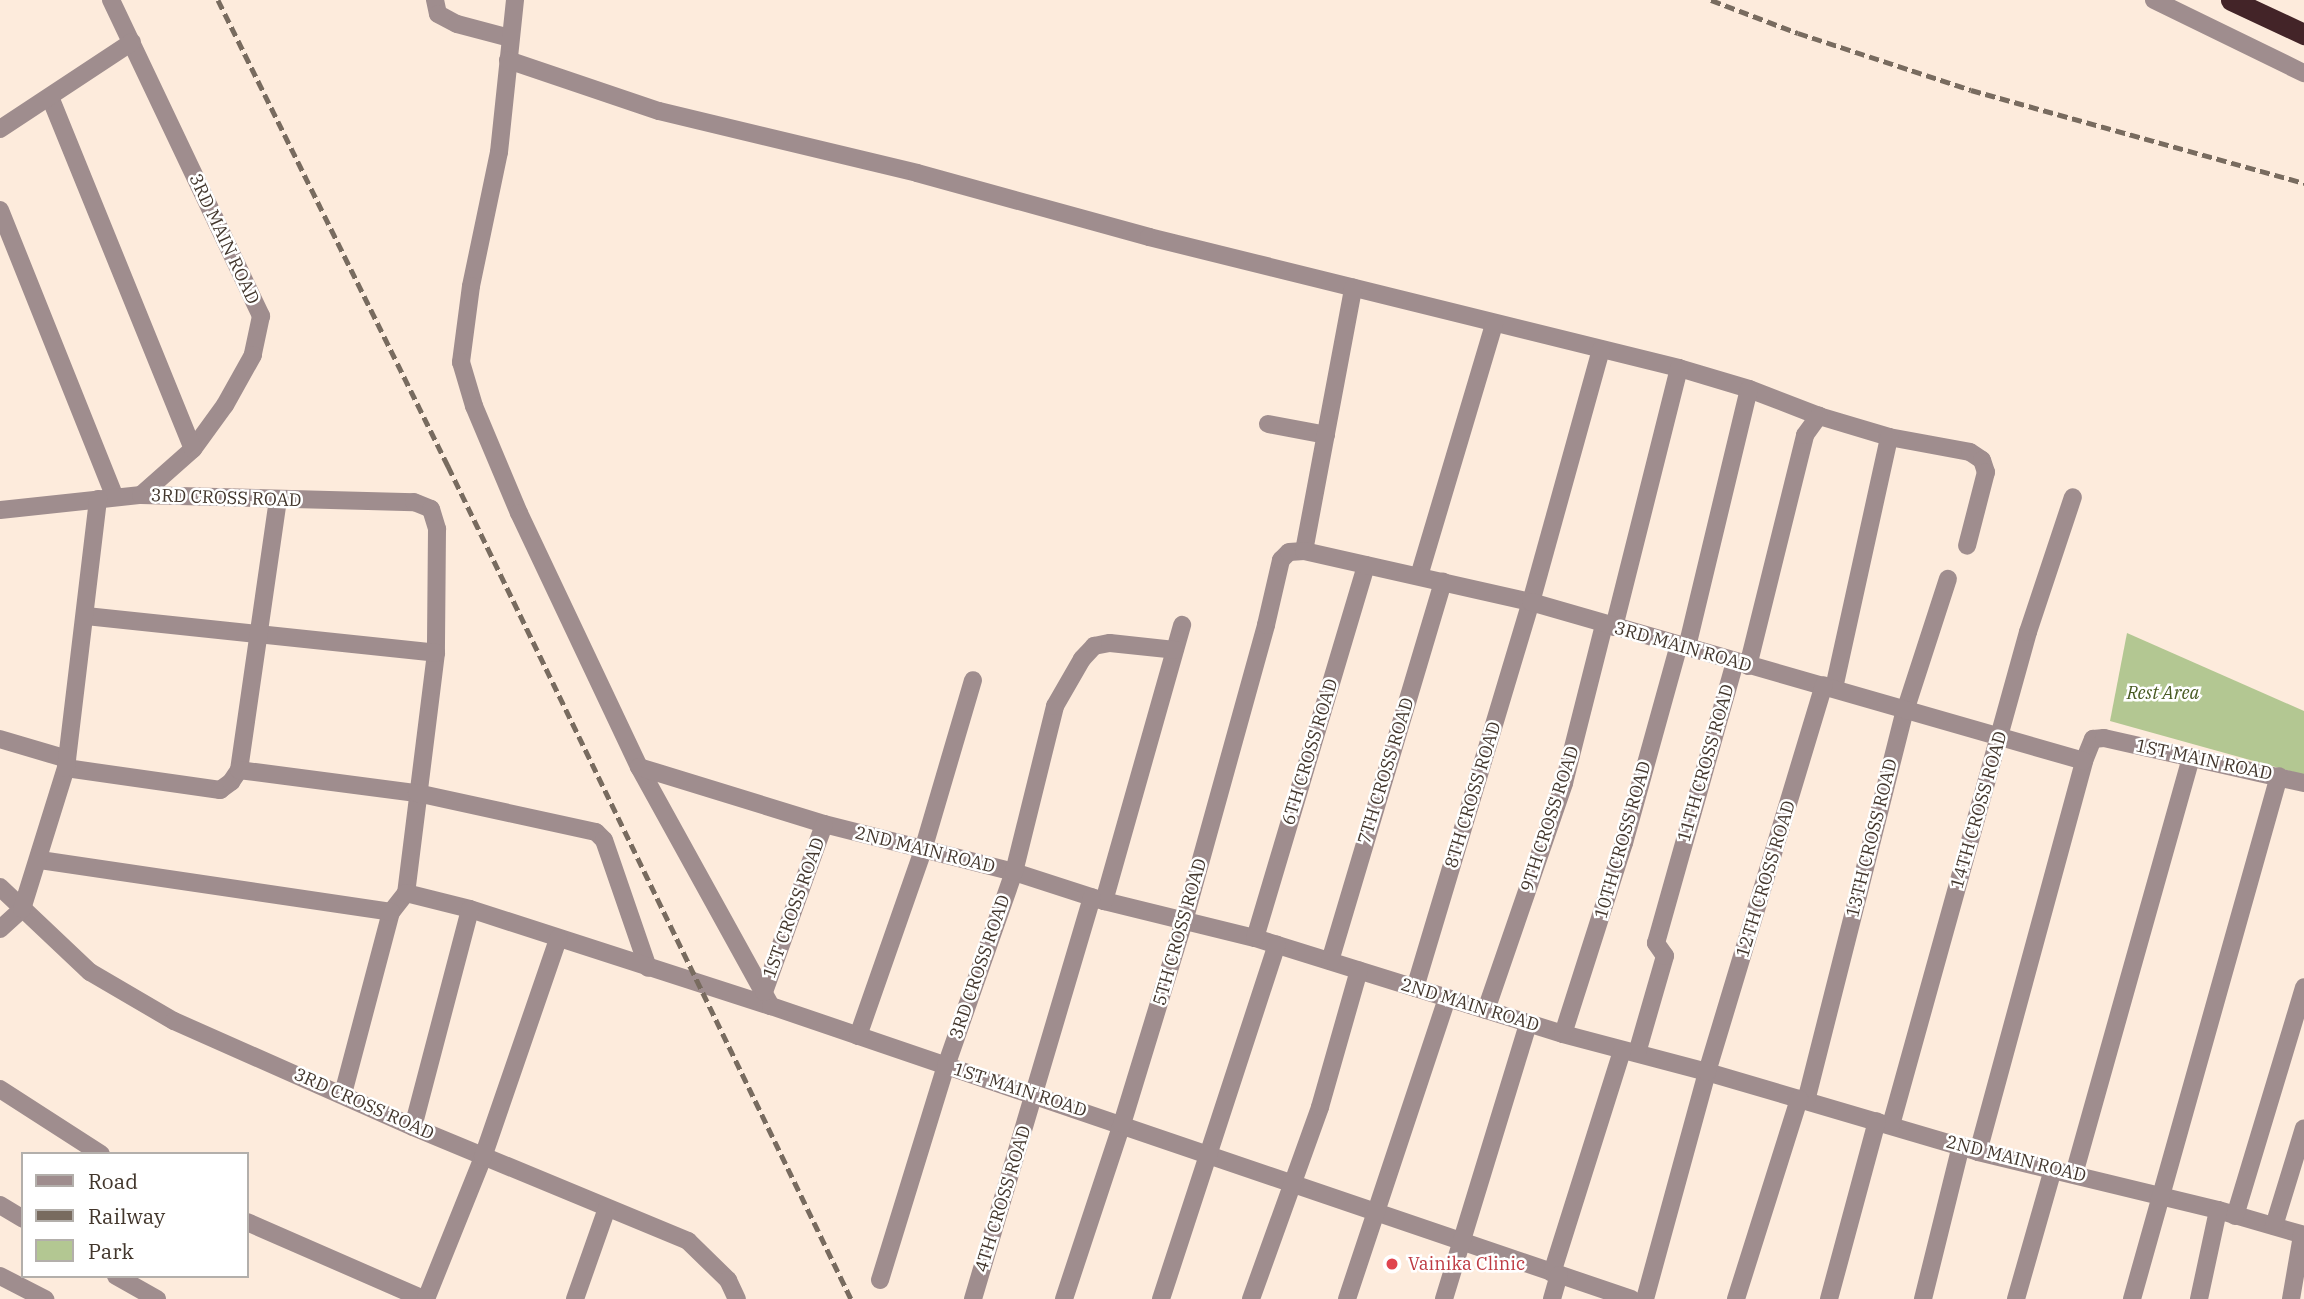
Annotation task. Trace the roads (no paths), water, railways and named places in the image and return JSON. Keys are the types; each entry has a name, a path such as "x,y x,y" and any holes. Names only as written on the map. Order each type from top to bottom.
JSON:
{"highway":[{"path":"2231,0 2304,34"}],"street":[{"name":"3RD MAIN ROAD","path":"111,0 261,316 253,355 225,405 193,449 141,495"},
{"path":"435,0 438,14 457,24 510,38"},
{"path":"515,0 499,152 471,286 461,362 474,406 519,513 639,767 768,999"},
{"path":"2154,0 2304,73"},
{"path":"0,129 132,42"},
{"path":"508,60 659,111 918,173 1149,237 1679,368 1889,437 1970,452 1982,460 1986,471 1967,546"},
{"path":"51,97 193,449"},
{"path":"0,210 106,498 86,616 66,764 40,860 22,909 0,929"},
{"path":"1304,551 1353,288"},
{"path":"1419,576 1494,324"},
{"name":"8TH CROSS ROAD","path":"1415,988 1531,602 1601,349"},
{"name":"9TH CROSS ROAD","path":"1486,1010 1564,783 1642,518 1679,368"},
{"name":"10TH CROSS ROAD","path":"1563,1034 1683,646 1749,389"},
{"name":"11TH CROSS ROAD","path":"1629,1052 1665,956 1656,943 1742,664 1805,435 1819,416"},
{"path":"1268,424 1326,435"},
{"name":"12TH CROSS ROAD","path":"1646,1299 1707,1072 1829,687 1860,571 1889,437"},
{"name":"3RD CROSS ROAD","path":"0,510 141,495 414,502 431,509 437,529 436,653"},
{"name":"14TH CROSS ROAD","path":"1829,1299 1884,1123 2028,632 2073,496"},
{"path":"0,739 66,764 220,790 239,770 261,634 278,500"},
{"name":"3RD MAIN ROAD","path":"1304,551 1531,602 2084,761"},
{"name":"5TH CROSS ROAD","path":"1064,1299 1122,1124 1184,920 1266,625 1281,560 1289,552 1304,551"},
{"name":"6TH CROSS ROAD","path":"1255,938 1366,565"},
{"name":"13TH CROSS ROAD","path":"1736,1299 1802,1100 1905,711 1948,579"},
{"name":"7TH CROSS ROAD","path":"1330,961 1443,581"},
{"path":"86,616 436,653 406,892 391,912 343,1094"},
{"name":"4TH CROSS ROAD","path":"973,1299 1182,625"},
{"name":"3RD CROSS ROAD","path":"880,1280 946,1066 1014,872 1055,706 1082,659 1094,646 1110,643 1175,650"},
{"path":"858,1036 923,850 973,680"},
{"name":"1ST MAIN ROAD","path":"2084,761 2093,739 2104,738 2304,783"},
{"path":"2074,1174 2191,757"},
{"path":"1923,1299 2084,761"},
{"name":"2ND MAIN ROAD","path":"639,767 824,824 1014,872 1098,899 1277,944 1528,1024 1707,1072 1969,1149 2218,1210 2303,1235"},
{"path":"239,770 417,793 596,832 604,840 648,968"},
{"path":"2132,1299 2279,776"},
{"name":"1ST CROSS ROAD","path":"768,999 824,824"},
{"path":"40,860 391,912"},
{"name":"3RD CROSS ROAD","path":"0,887 90,972 174,1021 413,1127 688,1241 728,1280 737,1299"},
{"name":"1ST MAIN ROAD","path":"406,892 470,909 648,968 768,999 858,1036 1631,1299"},
{"path":"413,1127 470,909"},
{"path":"248,1222 424,1299 484,1157 558,939"},
{"path":"1161,1299 1277,944"},
{"path":"1251,1299 1320,1107 1359,970"},
{"path":"2235,1216 2304,987"},
{"path":"1347,1299 1447,999"},
{"path":"1444,1299 1528,1024"},
{"path":"1552,1299 1556,1274 1629,1052"},
{"path":"0,1089 98,1152"},
{"path":"2274,1226 2304,1128"},
{"path":"2016,1299 2053,1170"},
{"path":"0,1205 21,1218"},
{"path":"575,1299 607,1208"},
{"path":"2199,1299 2218,1210"},
{"path":"2291,1299 2303,1235"},
{"path":"0,1276 45,1299"},
{"path":"120,1278 157,1299"},
{"path":"721,1299 728,1280"}],"railway":[{"path":"218,0 448,466 851,1299"},
{"path":"1711,0 1798,33 1971,90 2304,183"}],"place":[{"name":"Vainika Clinic","path":"1392,1264"}],"park label":[{"name":"Rest Area","path":"2163,693"}]}
